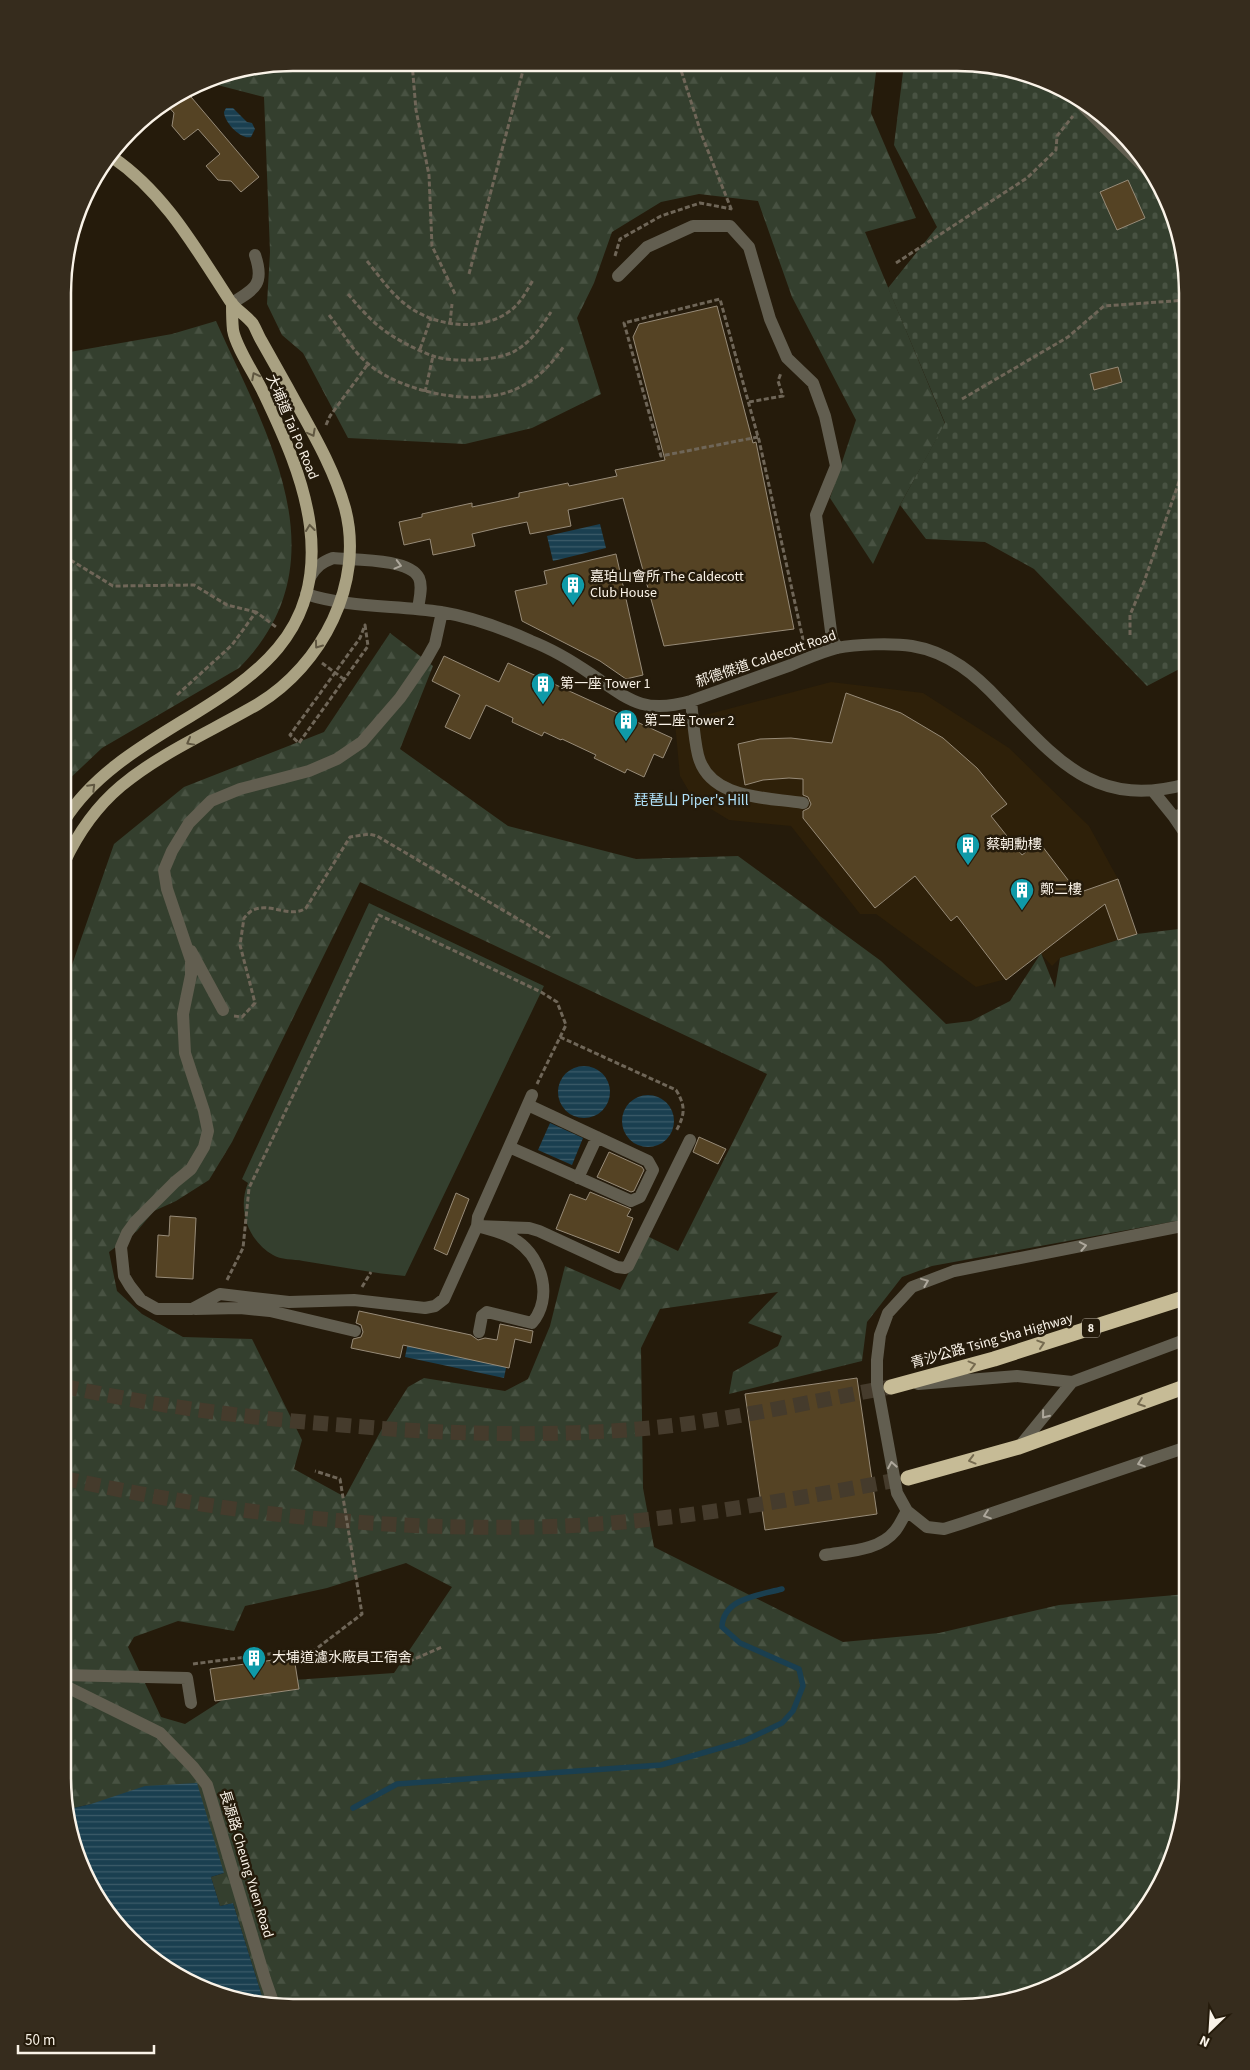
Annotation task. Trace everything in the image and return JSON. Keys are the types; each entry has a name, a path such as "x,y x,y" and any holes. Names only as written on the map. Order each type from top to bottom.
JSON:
{"highway":[{"name":"青沙公路 Tsing Sha Highway","path":"891,1387 994,1359 1179,1300"},
{"path":"908,1478 1019,1447 1179,1389"}],"main road":[{"name":"大埔道 Tai Po Road","path":"71,851 86,825 120,787 165,756 260,703 284,684 320,643 331,623 340,602 350,559 349,530 345,509 326,459 252,324 232,303 195,245 173,216 124,164 116,159"},
{"name":"大埔道 Tai Po Road","path":"71,812 82,797 100,779 126,758 230,692 258,670 284,640 300,611 306,594 310,577 312,540 306,502 280,428 233,331 232,303"}],"street":[{"path":"1103,126 1124,147"},
{"path":"618,276 646,247 693,226 730,226 749,247 770,319 786,358 813,383 825,416 836,466 816,515 832,639 838,648"},
{"path":"232,303 256,287 259,279 259,266 255,255"},
{"path":"310,577 315,568 323,561 333,558 397,564 410,569 419,577 421,587 418,609"},
{"name":"郝德傑道 Caldecott Road","path":"306,594 340,602 442,612 504,629 563,657 631,700 661,707 676,706 838,648 894,644 932,651 950,659 981,681 1048,751 1069,768 1101,784 1136,791 1153,791 1179,786"},
{"path":"223,1010 186,943 175,918 164,870 172,851 189,823 211,802 225,795 309,771 337,759 362,742 400,698 426,660 435,644 442,612"},
{"path":"691,701 698,754 705,770 717,783 738,793 803,803"},
{"path":"1153,791 1179,824"},
{"path":"1174,817 1179,815"},
{"path":"186,943 191,975 183,1014 185,1053 204,1111 208,1131 204,1147 191,1169 175,1182 127,1232 121,1247 121,1262 124,1276 130,1286 147,1304 163,1310 240,1308 270,1311 355,1331"},
{"path":"192,1309 220,1294 288,1302 342,1299 416,1308 435,1306 444,1299 448,1292 477,1226 478,1217 508,1148 530,1100 597,1137 648,1161 653,1170 640,1197 631,1201 508,1148"},
{"path":"578,1178 597,1137"},
{"path":"477,1226 539,1230 617,1267 625,1268 628,1266 690,1140"},
{"path":"477,1226 516,1239 523,1246 541,1270 544,1300 538,1316 532,1323 487,1312 482,1316 479,1332"},
{"path":"1179,1228 954,1271 912,1287 888,1313 880,1335 877,1360 877,1384 897,1492 907,1510 928,1527 944,1529 1179,1450"},
{"path":"891,1387 1017,1376 1072,1382 1179,1342"},
{"path":"1019,1447 1072,1382"},
{"path":"825,1555 866,1548 882,1542 895,1531 907,1510"},
{"path":"71,1675 188,1678 192,1703"},
{"name":"長源路 Cheung Yuen Road","path":"71,1689 160,1733 193,1767 207,1785 272,1998"}],"path":[{"path":"413,71 416,110 429,175 432,246 456,296"},
{"path":"469,274 523,71"},
{"path":"681,71 702,136 734,216"},
{"path":"896,264 1027,178 1056,150 1056,136 1079,108"},
{"path":"367,261 392,292 407,306 431,318 450,323 486,323 508,313 523,298 533,280"},
{"path":"348,294 365,314 386,332 433,356 467,360 488,359 515,351 538,333 551,312"},
{"path":"758,437 661,458 624,323 720,299 758,437 804,644"},
{"path":"962,399 1068,337 1104,306 1179,301"},
{"path":"450,323 452,304"},
{"path":"329,315 360,357 384,375 425,392 449,396 491,396 515,390 531,381 549,367 564,346"},
{"path":"420,349 431,318"},
{"path":"425,392 433,356"},
{"path":"749,402 783,396 778,381 786,358"},
{"path":"330,416 368,364"},
{"path":"1130,635 1130,616 1179,484"},
{"path":"71,560 113,586 194,585 227,605 256,612"},
{"path":"177,694 232,645 252,618"},
{"path":"365,625 368,646 299,742 290,735 360,638 365,625"},
{"path":"223,1010 232,1016 242,1017 255,1003 240,945 244,918 254,909 276,909 296,913 306,908 350,836 370,834 378,836 552,939"},
{"path":"220,1294 243,1248 249,1188 379,916 554,1000 566,1025 530,1100"},
{"path":"560,1037 676,1090 683,1101 683,1118 675,1134"},
{"path":"311,1652 362,1614 340,1479 315,1471"},
{"path":"191,1664 284,1652 357,1652 410,1661 442,1647"}],"shaded area":[{"path":"831,682 923,693 1009,748 1089,826 1118,879 1137,934 1060,958 1052,966 1040,953 1006,979 976,987 876,914 860,914 791,826 729,820 693,798 680,776 675,723"}],"green space":[{"path":"293,71 876,71 871,113 916,218 865,232 945,424 900,505 873,564 830,498 856,420 792,297 758,201 699,194 661,202 612,232 594,283 577,318 601,394 532,428 465,444 348,438 303,353 282,335 267,304 270,252 264,97 217,85 264,73"},
{"path":"903,71 986,73 1015,79 1042,88 1068,101 1092,117 1124,147 1156,195 1171,235 1177,264 1179,293 1179,669 1147,686 1034,569 985,542 926,539 900,505 945,423 888,288 937,227 894,145"},
{"path":"216,321 256,407 273,452 286,496 291,541 287,584 270,627 239,668 102,748 71,777 71,352 172,334"},
{"path":"390,633 433,666 400,749 508,826 636,859 738,856 881,961 946,1024 971,1021 1010,1001 1041,953 1055,988 1060,958 1137,934 1179,929 1179,1220 932,1266 902,1277 867,1322 862,1361 729,1394 733,1372 778,1346 782,1336 748,1323 778,1292 660,1309 641,1348 643,1488 654,1547 843,1642 939,1633 1059,1605 1179,1595 1179,1777 1177,1806 1171,1835 1156,1875 1133,1912 1114,1934 1092,1953 1055,1976 1028,1987 986,1997 957,1999 293,1999 264,1997 262,1997 233,1903 220,1906 211,1877 224,1873 91,1804 73,1808 71,1777 71,968 114,844 184,787 324,732","holes":["360,882 767,1074 678,1251 647,1236 620,1290 565,1266 550,1326 528,1379 505,1391 424,1378 408,1387 384,1425 345,1497 294,1469 302,1440 252,1339 183,1337 142,1314 117,1291 109,1252 137,1231 154,1211 176,1201 209,1180 232,1142","406,1563 452,1587 394,1673 249,1683 185,1724 161,1717 128,1647 134,1637 178,1621 234,1631 245,1606 327,1588"]},
{"path":"369,903 544,986 405,1276 276,1257 257,1242 251,1233 244,1214 245,1193 248,1183 242,1179"}],"water":[{"path":"226,108 233,108 247,122 252,123 255,129 251,137 243,136 230,125 224,112"},
{"path":"600,524 606,548 553,561 547,536"},
{"path":"584,1066 594,1068 602,1074 608,1082 610,1092 608,1102 602,1110 594,1116 584,1118 574,1116 566,1110 560,1102 558,1092 560,1082 566,1074 574,1068"},
{"path":"648,1095 658,1097 666,1103 672,1111 674,1121 672,1131 666,1139 658,1145 648,1147 638,1145 630,1139 624,1131 622,1121 624,1111 630,1103 638,1097"},
{"path":"550,1123 583,1138 572,1165 538,1150"},
{"path":"409,1337 508,1358 504,1378 405,1357"},
{"path":"197,1783 224,1873 211,1877 220,1906 233,1903 262,1997 235,1991 208,1982 182,1969 158,1953 126,1923 101,1888 83,1848 73,1808 145,1786"}],"building":[{"path":"191,96 259,177 241,192 231,181 218,180 206,166 220,154 198,129 184,140 172,126 174,113 170,109"},
{"path":"1128,180 1145,218 1117,230 1100,192"},
{"path":"717,306 753,443 756,442 794,629 664,646 623,498 568,510 571,526 530,534 527,522 502,527 472,534 475,546 433,555 430,539 404,545 399,522 422,517 422,514 472,503 472,507 519,497 519,493 568,483 569,486 617,476 615,470 665,460 633,337 639,324"},
{"path":"1118,367 1122,382 1094,390 1090,374"},
{"name":"嘉珀山會所 The Caldecott Club House","path":"616,554 643,675 626,679 600,661 522,621 515,591 547,584 544,571"},
{"path":"444,656 499,682 508,663 672,738 663,758 654,754 644,777 627,769 625,773 594,758 596,755 562,739 544,732 542,736 512,722 513,718 486,705 470,739 445,727 460,695 432,681"},
{"path":"846,693 901,713 943,738 977,768 1007,804 991,816 1022,855 1039,842 1078,893 1118,879 1137,934 1118,940 1105,904 1006,980 957,916 951,921 915,876 875,908 803,818 803,811 809,808 811,804 808,797 803,795 803,779 763,780 745,785 738,744 760,739 791,738 832,743"},
{"path":"699,1137 726,1149 718,1164 693,1152"},
{"path":"609,1152 642,1167 644,1170 634,1191 631,1192 597,1177"},
{"path":"590,1192 631,1209 627,1216 633,1218 619,1253 556,1229 570,1194 586,1200"},
{"path":"456,1193 469,1199 447,1255 434,1249"},
{"path":"170,1216 196,1218 193,1279 156,1277 158,1235 169,1236"},
{"path":"359,1311 471,1335 478,1340 485,1338 497,1340 500,1324 533,1331 531,1343 515,1339 509,1368 403,1345 400,1358 351,1348 353,1339 361,1337 363,1332 361,1325 356,1323"},
{"path":"857,1378 877,1514 765,1530 745,1394"},
{"name":"大埔道濾水廠員工宿舍","path":"294,1657 299,1689 215,1701 210,1669"}],"waterway":[{"path":"353,1808 397,1784 661,1765 744,1741 782,1723 793,1711 803,1686 799,1669 740,1643 722,1627 724,1617 736,1604 744,1599 782,1589"}],"tunnel":[{"path":"71,1388 167,1405 271,1419 415,1431 527,1434 639,1429 702,1422 891,1387"},
{"path":"71,1480 179,1500 295,1516 413,1525 530,1527 625,1522 673,1517 767,1503 908,1478"}],"place":[{"name":"嘉珀山會所 The Caldecott Club House","path":"573,606"},
{"name":"第一座 Tower 1","path":"543,705"},
{"name":"第二座 Tower 2","path":"626,742"},
{"name":"蔡朝勳樓","path":"968,866"},
{"name":"鄭二樓","path":"1022,911"},
{"name":"大埔道濾水廠員工宿舍","path":"254,1679"}],"district":[{"name":"琵琶山 Piper's Hill","path":"691,800"}]}
